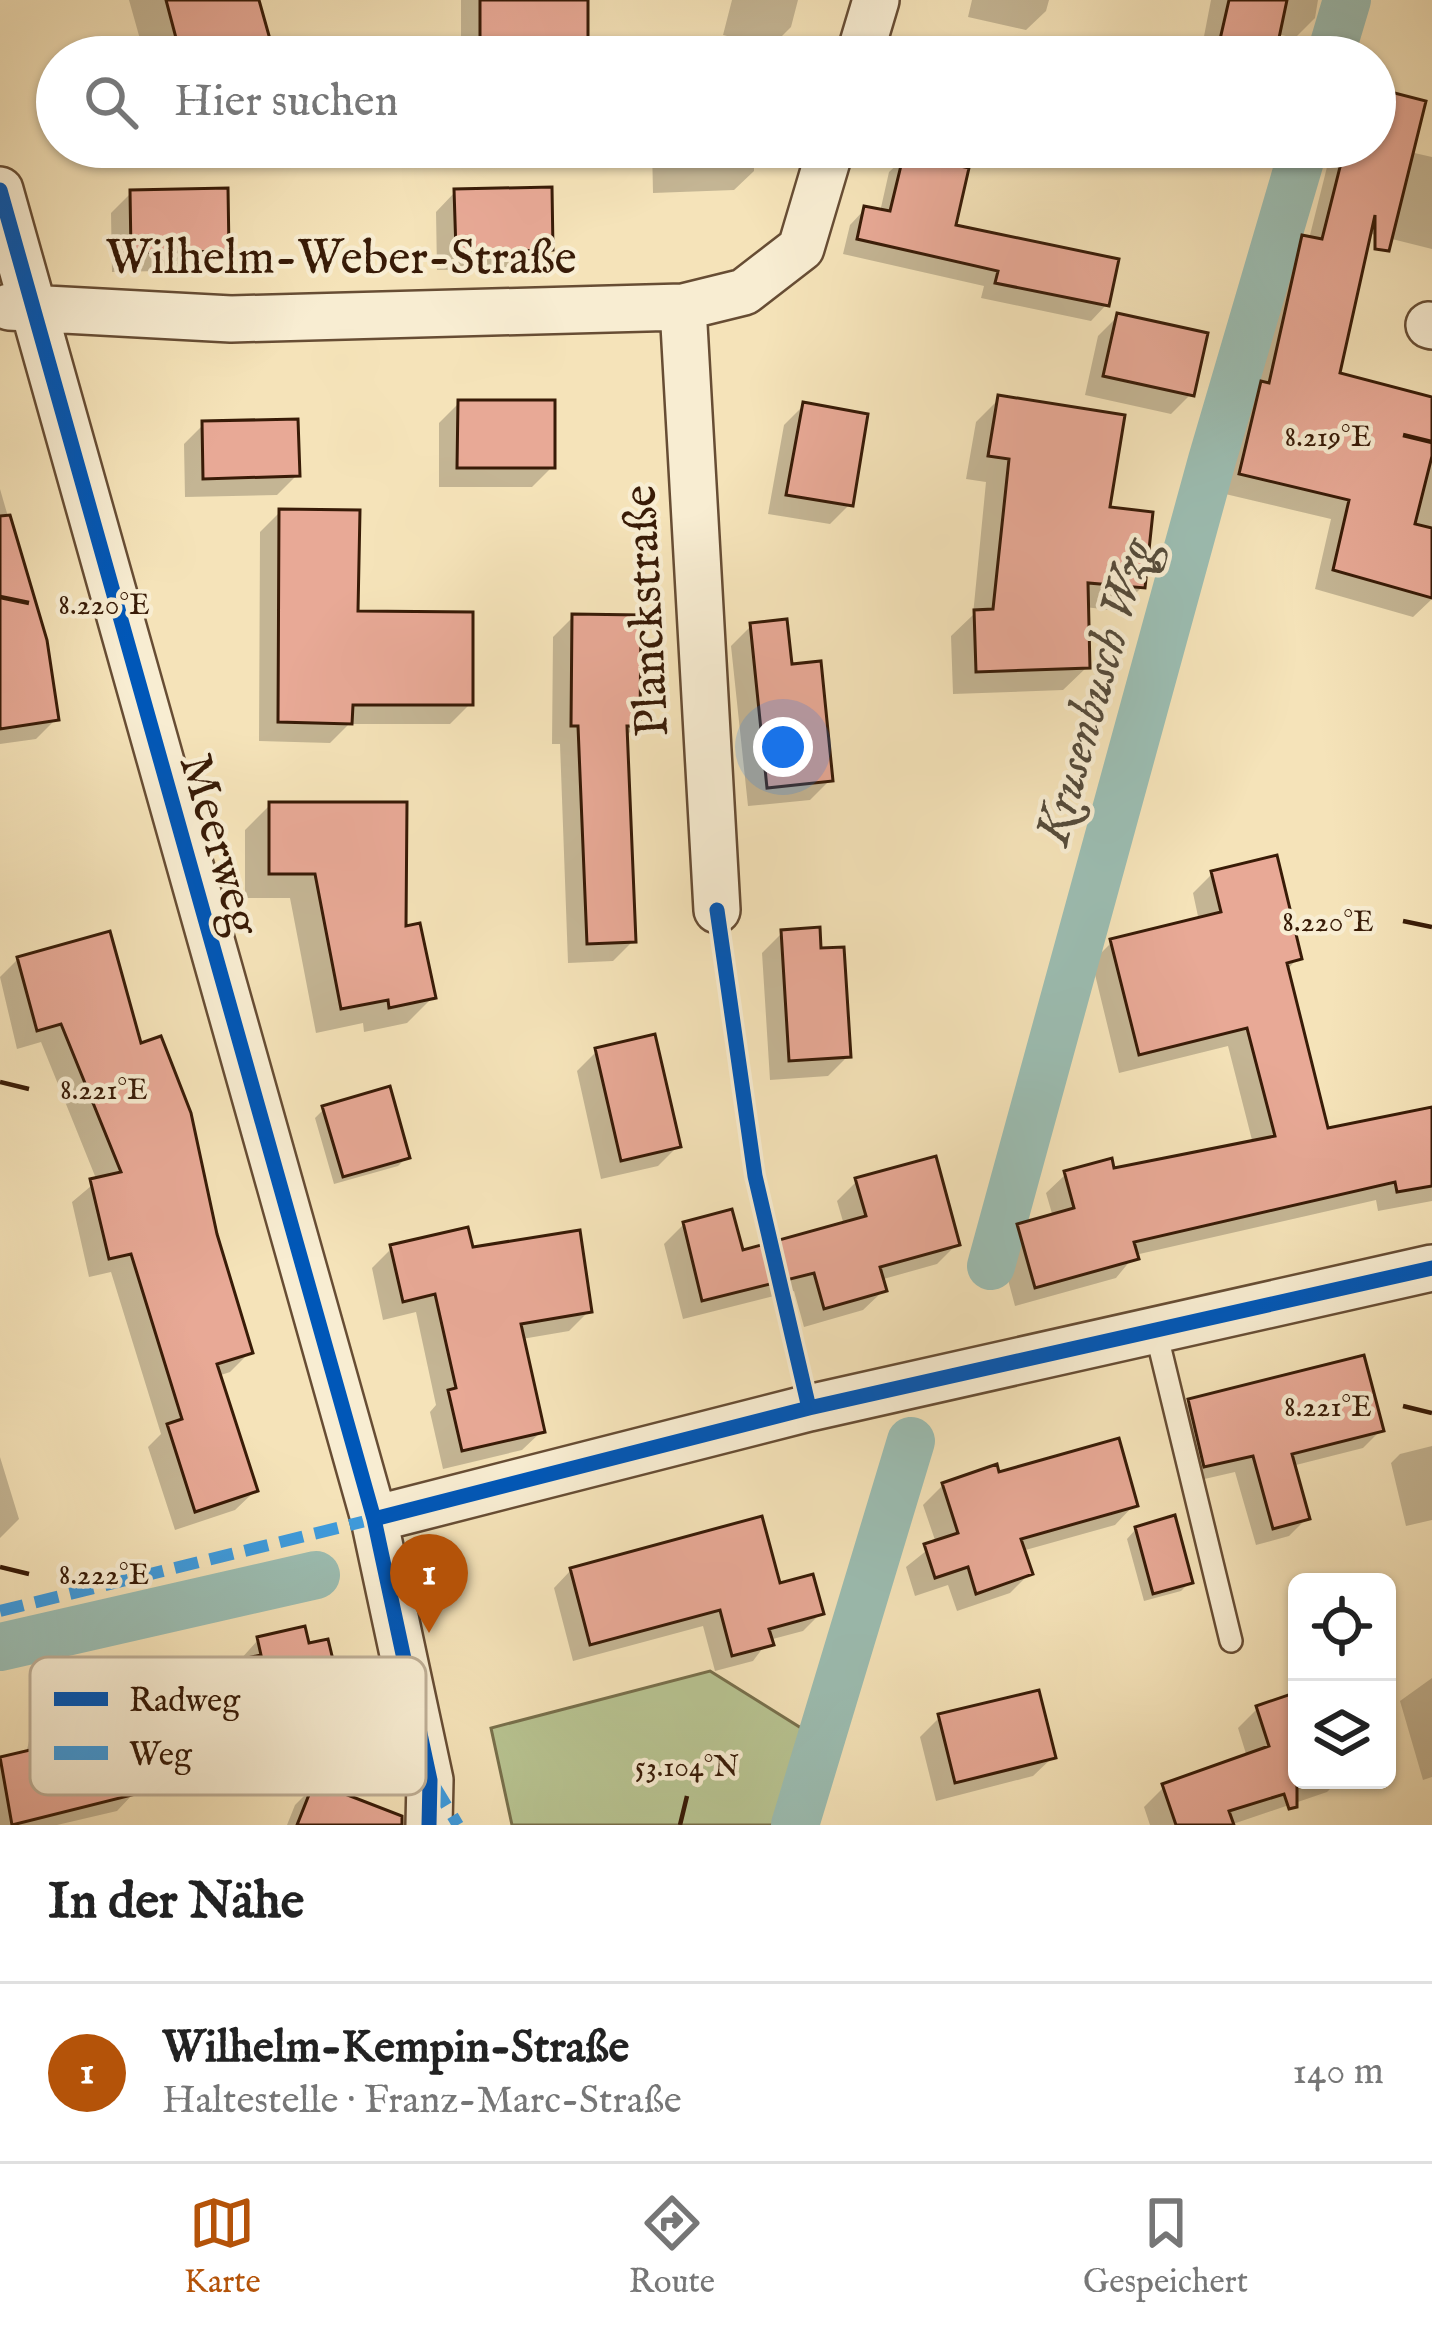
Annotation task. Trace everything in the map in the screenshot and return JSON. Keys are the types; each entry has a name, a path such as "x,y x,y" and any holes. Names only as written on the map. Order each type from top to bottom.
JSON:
{"street":[{"path":"865,36 876,0"},
{"name":"Wilhelm-Weber-Straße","path":"16,308 231,319 682,307 744,292 801,248 825,168"},
{"name":"Meerweg","path":"0,190 16,308 374,1519 404,1657"},
{"name":"Planckstraße","path":"682,307 717,910"},
{"path":"374,1519 1155,1327 1432,1268"},
{"name":"Meerweg","path":"426,1761 428,1825"}],"lane":[{"path":"1155,1327 1232,1641"}],"green space":[{"path":"710,1671 809,1733 781,1825 512,1825 491,1728"}],"building":[{"path":"166,0 259,0 269,36 175,36"},
{"path":"480,0 588,0 588,36 480,36"},
{"path":"1229,0 1287,0 1279,36 1221,36"},
{"path":"1396,93 1426,101 1389,251 1375,249 1375,215 1340,373 1432,397 1432,456 1415,524 1432,528 1432,598 1333,570 1349,500 1239,474 1261,381 1269,383 1302,235 1322,239 1340,168 1396,168"},
{"path":"900,168 969,168 956,225 1119,259 1109,306 995,283 998,271 857,239 864,206 890,211"},
{"path":"552,187 553,250 456,252 454,189"},
{"path":"228,188 229,251 131,253 130,190"},
{"path":"1117,313 1208,333 1194,396 1103,376"},
{"path":"998,395 1125,415 1110,507 1153,512 1145,588 1088,583 1090,668 976,672 974,610 993,609 1009,459 988,456"},
{"path":"458,400 555,400 555,468 457,468"},
{"path":"803,402 868,414 853,506 786,495"},
{"path":"298,419 300,476 203,479 202,421"},
{"path":"279,509 360,510 358,611 473,612 473,705 353,705 352,724 278,722"},
{"path":"10,515 47,640 59,720 0,729 0,516"},
{"path":"572,614 641,615 640,726 627,726 636,942 587,944 578,726 571,726"},
{"path":"787,619 792,664 821,661 833,781 767,788 750,623"},
{"path":"269,802 407,802 406,926 420,923 436,998 389,1008 388,1000 341,1009 315,874 269,874"},
{"path":"1277,855 1302,959 1287,963 1328,1128 1432,1107 1432,1186 1397,1192 1395,1182 1134,1242 1139,1259 1035,1288 1017,1224 1074,1208 1064,1171 1112,1158 1114,1168 1275,1136 1247,1028 1139,1055 1110,939 1221,912 1211,871"},
{"path":"820,927 821,948 844,947 851,1057 789,1061 781,930"},
{"path":"110,931 141,1043 161,1036 191,1113 217,1234 253,1353 217,1364 258,1491 195,1512 167,1424 182,1419 131,1254 109,1259 90,1179 121,1172 61,1024 37,1031 17,957"},
{"path":"655,1034 681,1147 621,1161 595,1048"},
{"path":"390,1086 410,1158 343,1177 322,1106"},
{"path":"936,1156 960,1245 880,1267 887,1291 824,1309 814,1273 702,1301 683,1222 732,1209 743,1250 866,1216 855,1178"},
{"path":"468,1227 473,1247 580,1230 592,1312 521,1324 545,1432 462,1451 448,1390 456,1388 435,1294 403,1302 390,1245"},
{"path":"1364,1355 1384,1431 1292,1454 1310,1519 1273,1529 1253,1456 1204,1467 1188,1399"},
{"path":"1119,1438 1138,1506 1021,1539 1033,1574 976,1594 968,1567 935,1578 924,1544 958,1533 942,1483 997,1464 999,1472"},
{"path":"1175,1515 1193,1583 1153,1594 1135,1527"},
{"path":"762,1516 780,1583 813,1574 824,1614 769,1629 774,1645 732,1656 720,1610 590,1645 570,1568"},
{"path":"305,1626 309,1643 328,1639 332,1657 252,1657 261,1655 257,1637"},
{"path":"1039,1690 1056,1758 955,1783 938,1714"},
{"path":"1288,1695 1288,1789 1297,1789 1297,1807 1289,1809 1284,1794 1229,1811 1234,1825 1176,1825 1162,1784 1269,1746 1256,1706"},
{"path":"30,1750 30,1795 132,1795 12,1825 0,1757"},
{"path":"309,1795 348,1795 402,1816 402,1825 297,1825"}],"waterway":[{"name":"Krusenbusch Wzg","path":"1336,36 1347,0"},
{"name":"Krusenbusch Wzg","path":"991,1266 1212,460 1298,168"},
{"name":"Krusenbusch Wzg","path":"795,1825 911,1441"},
{"path":"0,1647 316,1575"}],"marked path":[{"path":"0,1611 374,1519"},
{"path":"434,1785 458,1825"}],"cycle path":[{"path":"0,190 374,1519 404,1657"},
{"path":"717,910 755,1176 809,1408"},
{"path":"374,1519 809,1408 1432,1268"},
{"path":"426,1761 429,1825"}],"place":[{"name":"Wilhelm-Kempin-Straße","path":"429,1633"}]}
